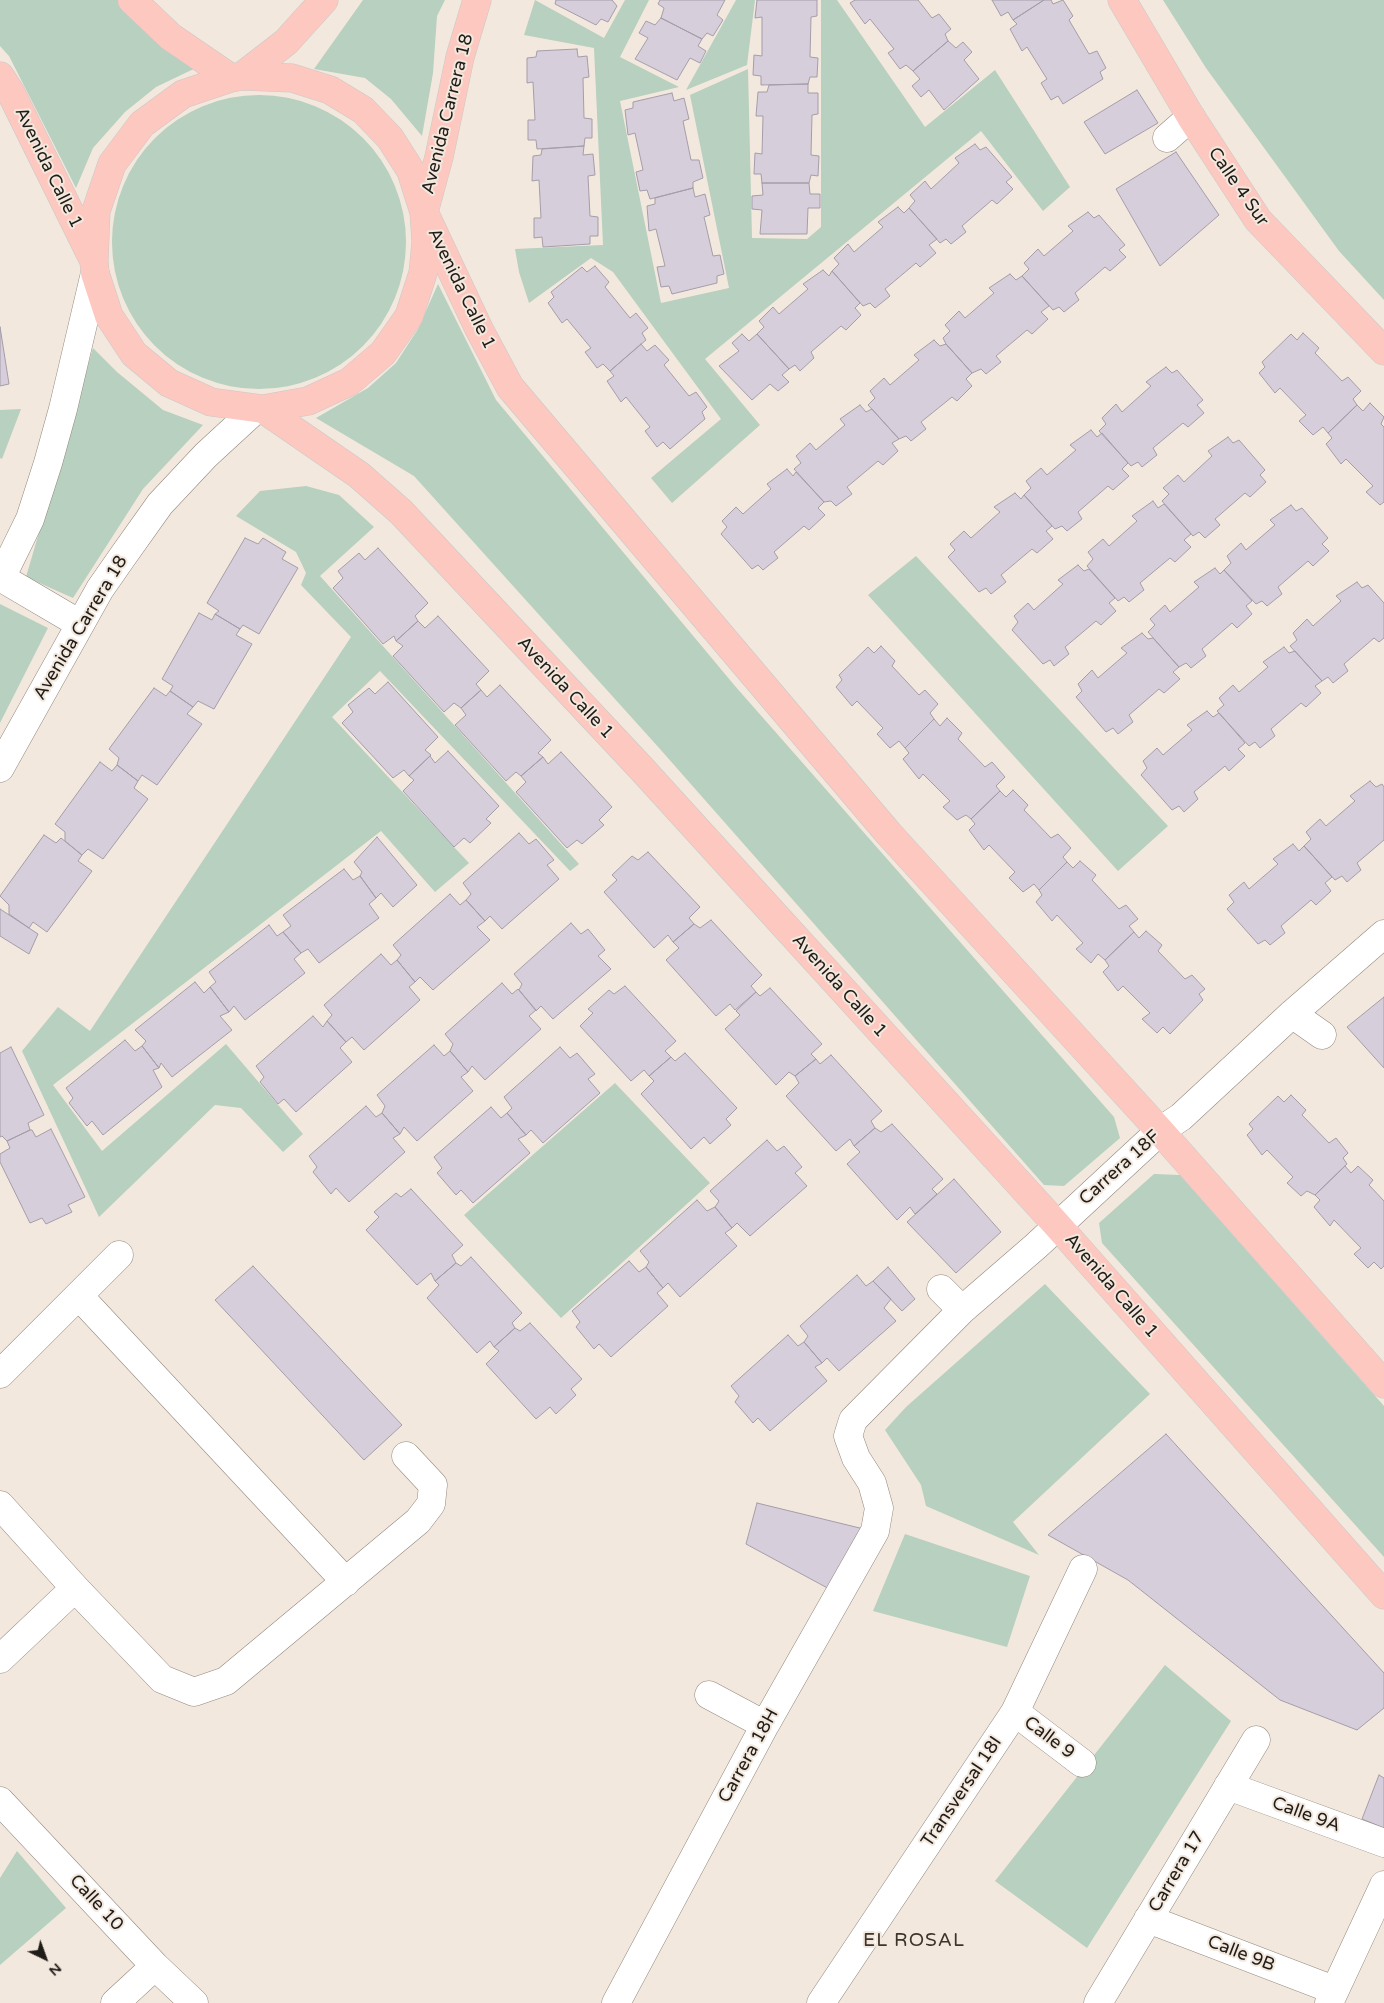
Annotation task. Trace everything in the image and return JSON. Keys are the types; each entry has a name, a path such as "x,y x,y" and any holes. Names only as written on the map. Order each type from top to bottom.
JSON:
{"main road":[{"path":"132,0 171,37 236,77 292,78 330,90 363,110 390,138 411,171 424,212"},
{"path":"260,409 211,402 169,383 134,354 109,316 94,267 96,211 112,164 142,124 183,94 236,77 286,42 324,0"},
{"name":"Avenida Carrera 18","path":"260,409 308,401 349,382 383,353 409,316 423,273 426,242 424,212 439,157 460,57 478,0"},
{"name":"Calle 4 Sur","path":"1122,0 1191,116 1258,220 1384,351"},
{"name":"Avenida Calle 1","path":"0,76 11,93 94,267"},
{"name":"Avenida Calle 1","path":"424,212 479,329 510,387 888,834 1160,1131 1384,1384"},
{"name":"Avenida Calle 1","path":"260,409 359,475 401,512 640,768 1057,1225 1384,1596"}],"street":[{"path":"1167,138 1191,116"},
{"path":"80,624 1,577 30,519 48,463 63,409 94,267"},
{"name":"Avenida Carrera 18","path":"0,768 100,589 160,504 206,455 260,409"},
{"name":"Carrera 18F","path":"879,1508 872,1483 856,1458 848,1436 853,1420 962,1310 1160,1131 1181,1117 1292,1014 1384,934"},
{"path":"1292,1014 1322,1035"},
{"path":"0,1374 120,1255"},
{"path":"941,1289 962,1310"},
{"path":"79,1296 346,1582"},
{"path":"0,1505 162,1679 194,1692 226,1681 418,1521 431,1504 433,1485 406,1456"},
{"name":"Carrera 18H","path":"616,2003 765,1725 875,1531 879,1508"},
{"name":"Transversal 18I","path":"821,2003 1015,1712 1083,1569"},
{"path":"0,1659 76,1588"},
{"path":"709,1695 765,1725"},
{"name":"Calle 9","path":"1015,1712 1082,1763"},
{"name":"Carrera 17","path":"1098,2003 1256,1740"},
{"name":"Calle 9A","path":"1228,1786 1384,1843"},
{"name":"Calle 10","path":"0,1801 155,1966 194,2003"},
{"path":"1331,1996 1384,1886"},
{"name":"Calle 9B","path":"1148,1919 1331,1996"},
{"path":"115,2003 155,1966"}],"green space":[{"path":"0,0 118,0 161,47 202,65 156,87 125,112 93,148 76,188 9,56 0,46"},
{"path":"363,0 445,0 437,16 433,73 422,136 391,99 365,78 314,69"},
{"path":"535,0 604,38 625,0 649,0 620,57 679,87 620,101 661,303 729,288 690,95 748,69 752,238 807,239 821,227 821,0 837,0 925,127 995,70 1070,187 1043,211 981,131 705,359 760,425 672,503 651,478 721,419 613,272 591,258 529,303 519,272 515,249 603,245 594,48 524,35"},
{"path":"736,0 755,0 747,65 686,90"},
{"path":"1163,0 1384,0 1384,300 1339,251 1206,68"},
{"path":"245,95 273,95 302,101 328,112 352,128 373,149 389,173 400,199 406,228 406,256 400,285 395,298 381,324 363,346 328,372 302,383 273,389 245,389 216,383 190,372 166,356 145,335 129,311 118,285 112,256 112,228 118,199 129,173 145,149 166,128 190,112 216,101"},
{"path":"438,284 496,400 735,686 1114,1117 1120,1138 1064,1186 1044,1185 660,749 414,476 316,418 368,388 396,363 418,329"},
{"path":"93,348 117,372 163,410 203,425 143,489 73,598 26,577"},
{"path":"21,409 2,459 0,458 0,410"},
{"path":"306,486 339,495 374,527 320,576 579,864 570,871 380,671 332,717 469,863 435,892 381,831 53,1085 102,1151 226,1044 303,1134 283,1152 241,1108 215,1105 99,1217 22,1051 58,1007 90,1031 351,637 301,585 306,573 296,552 236,516 260,491"},
{"path":"916,556 1168,826 1118,871 868,595"},
{"path":"0,604 48,628 0,723"},
{"path":"615,1083 710,1183 561,1318 464,1215"},
{"path":"1154,1174 1180,1175 1384,1406 1384,1557 1102,1243 1099,1223"},
{"path":"1045,1284 1150,1394 1013,1522 1039,1555 926,1506 921,1485 885,1430 906,1407"},
{"path":"905,1534 1030,1576 1007,1647 873,1611"},
{"path":"1165,1665 1231,1721 1087,1948 995,1881"},
{"path":"17,1851 66,1908 0,1965 0,1878"}],"building":[{"path":"556,0 612,0 617,6 608,22 601,19 596,25 555,4"},
{"path":"660,0 725,0 717,15 723,20 713,36 707,33 702,39 661,18 664,8 658,4"},
{"path":"757,0 817,0 817,16 811,17 810,57 818,58 817,77 810,77 808,84 761,85 761,76 753,75 754,55 762,56 762,17 755,18"},
{"path":"855,0 918,0 932,18 939,14 951,29 945,34 948,41 913,71 906,65 900,69 888,53 894,49 870,19 865,24 850,3"},
{"path":"992,0 1044,0 1013,20 1008,12 1001,16"},
{"path":"1044,0 1051,0 1053,4 1063,0 1073,16 1069,20 1089,54 1097,51 1106,68 1100,72 1103,79 1063,104 1058,96 1051,100 1041,83 1047,79 1027,47 1022,51 1010,29 1017,24 1013,20"},
{"path":"661,18 702,39 698,46 706,51 700,63 690,58 677,80 635,59 648,38 639,33 646,21 655,25"},
{"path":"948,41 956,48 963,42 972,52 964,60 979,79 944,110 929,90 921,97 912,86 920,79 913,71"},
{"path":"577,49 578,57 587,56 589,77 583,78 584,118 592,119 592,138 585,138 584,146 537,149 536,140 528,140 528,120 535,120 533,82 527,83 527,58 536,57 537,51"},
{"path":"808,84 808,93 818,93 818,114 812,115 811,155 819,156 818,176 811,175 809,183 762,183 761,174 754,174 755,153 762,154 763,116 756,116 758,92 767,92 769,85"},
{"path":"1137,90 1158,123 1105,154 1084,122"},
{"path":"672,93 674,101 684,98 689,119 683,121 691,160 699,160 703,178 693,182 693,188 650,199 647,190 640,191 636,172 643,170 635,133 628,135 625,110 633,108 633,102"},
{"path":"975,144 980,150 986,147 1012,177 1006,182 1013,189 997,204 992,200 962,226 966,232 951,244 946,239 940,243 909,208 915,201 910,195 925,181 931,189 959,163 955,158"},
{"path":"584,146 583,155 593,154 595,175 588,176 590,216 598,217 598,236 590,236 590,244 543,247 542,237 534,238 534,218 541,218 539,180 532,181 533,156 541,155 542,149"},
{"path":"1176,152 1219,215 1160,266 1116,189"},
{"path":"762,183 809,183 810,194 820,194 820,208 808,208 807,234 760,234 762,210 752,209 752,196 763,195"},
{"path":"693,188 695,197 705,194 710,215 704,217 713,256 720,255 724,274 717,276 717,283 672,294 669,286 661,287 657,267 665,266 656,229 649,231 647,206 655,204 655,198"},
{"path":"898,207 904,213 909,208 937,239 929,245 936,253 920,267 916,263 885,289 890,296 875,308 870,303 863,306 832,271 839,264 834,258 848,244 854,252 883,227 878,222"},
{"path":"1088,212 1094,218 1099,215 1125,245 1119,250 1126,257 1110,271 1105,267 1075,293 1079,300 1064,312 1059,307 1053,310 1022,276 1029,269 1024,263 1038,249 1044,256 1073,231 1068,226"},
{"path":"595,266 609,282 605,287 630,318 636,313 648,328 642,333 646,340 610,371 603,364 597,368 585,352 591,348 567,319 562,323 548,303 554,297 551,292 582,267 587,272"},
{"path":"823,270 829,276 832,271 860,303 855,308 861,315 846,330 841,326 811,352 814,358 800,371 795,365 789,369 757,334 764,327 759,321 773,307 779,314 808,289 803,284"},
{"path":"1010,274 1016,280 1022,276 1049,306 1041,312 1048,319 1032,334 1027,330 996,356 1001,362 986,374 981,369 972,373 946,344 943,338 950,331 945,325 959,311 965,318 994,293 989,288"},
{"path":"0,327 9,384 0,386"},
{"path":"1303,333 1319,348 1315,353 1342,381 1348,377 1361,391 1353,399 1357,405 1328,433 1323,427 1313,435 1299,421 1306,415 1280,388 1275,393 1259,373 1265,367 1262,362 1291,334 1297,340"},
{"path":"742,334 749,341 757,334 789,369 782,375 789,382 778,391 770,384 752,400 719,366 739,351 732,343"},
{"path":"934,340 940,346 946,344 972,373 966,379 972,386 957,401 952,397 921,422 926,429 911,441 906,436 899,439 868,405 875,398 870,391 884,378 890,385 919,360 914,355"},
{"path":"641,344 647,351 655,345 669,360 664,365 689,396 696,392 707,407 702,412 705,419 670,449 663,442 657,447 645,431 650,427 626,397 621,402 607,381 614,376 610,371"},
{"path":"1166,367 1172,373 1177,370 1203,400 1197,405 1204,413 1188,427 1183,423 1153,448 1157,455 1142,467 1138,462 1131,466 1099,431 1106,424 1102,418 1116,404 1122,412 1151,386 1146,382"},
{"path":"1370,403 1384,417 1381,424 1384,427 1384,502 1380,505 1366,492 1373,486 1346,459 1341,464 1326,444 1332,438 1328,433 1357,405 1363,411"},
{"path":"860,405 866,412 872,409 899,439 892,443 898,451 883,465 878,461 847,487 852,494 836,506 831,501 824,502 794,469 801,463 796,456 810,443 816,450 845,425 840,419"},
{"path":"1091,430 1097,437 1102,433 1128,463 1122,469 1129,476 1113,490 1108,486 1078,512 1082,519 1067,531 1062,526 1055,529 1024,495 1031,488 1026,481 1041,468 1047,475 1076,450 1070,445"},
{"path":"1228,437 1233,443 1239,440 1265,470 1260,475 1266,482 1250,497 1245,493 1215,519 1220,525 1205,538 1199,532 1193,536 1162,501 1169,494 1163,488 1178,475 1184,482 1212,456 1208,451"},
{"path":"787,469 793,476 796,472 824,502 818,508 825,515 809,530 804,526 774,552 778,558 763,570 758,565 752,569 721,534 727,527 722,521 736,507 743,514 771,489 767,484"},
{"path":"1015,493 1021,499 1024,495 1052,526 1046,531 1053,539 1037,553 1032,549 1001,575 1006,582 991,594 986,588 979,592 948,557 955,550 950,544 964,531 971,538 1000,512 994,507"},
{"path":"1153,501 1158,508 1164,504 1191,534 1184,540 1191,547 1175,562 1170,558 1140,583 1144,590 1129,602 1124,597 1118,601 1087,566 1093,559 1088,552 1103,539 1109,546 1137,521 1132,516"},
{"path":"1291,505 1296,511 1302,508 1328,538 1322,544 1329,551 1313,566 1308,561 1278,587 1282,594 1267,606 1262,601 1256,604 1224,570 1231,563 1227,556 1241,543 1246,550 1275,525 1270,520"},
{"path":"245,538 258,544 263,538 286,552 282,559 298,568 259,634 243,625 240,629 215,614 219,611 207,603"},
{"path":"378,548 428,603 415,616 418,621 396,641 394,636 383,644 333,588 343,578 338,571 359,553 365,560"},
{"path":"1078,565 1084,571 1089,569 1115,598 1109,603 1116,611 1101,625 1096,621 1065,647 1069,654 1054,666 1050,660 1043,664 1012,630 1018,622 1014,616 1028,603 1034,610 1063,584 1058,580"},
{"path":"1215,568 1220,574 1224,570 1252,601 1246,606 1252,614 1237,628 1232,623 1202,649 1206,656 1191,668 1186,663 1179,667 1148,632 1155,625 1150,619 1165,605 1170,612 1199,587 1194,582"},
{"path":"1357,582 1362,588 1368,585 1384,603 1384,638 1379,642 1374,638 1344,664 1348,671 1333,683 1328,677 1322,681 1290,646 1297,640 1293,633 1307,619 1313,626 1341,601 1336,596"},
{"path":"199,613 212,620 215,614 240,629 236,635 252,644 214,709 198,701 193,707 170,691 173,686 162,679"},
{"path":"438,616 489,671 476,684 481,690 461,708 454,703 444,712 393,656 403,646 396,641 418,621 425,628"},
{"path":"1142,633 1148,639 1153,638 1179,667 1173,672 1180,679 1164,693 1159,689 1129,715 1133,722 1118,734 1113,728 1106,732 1076,697 1082,691 1078,684 1092,670 1098,678 1127,653 1121,648"},
{"path":"881,646 895,661 892,666 919,695 925,690 938,704 930,713 934,719 905,748 899,741 890,748 877,734 883,728 857,701 852,706 836,687 842,680 839,675 868,647 874,653"},
{"path":"1284,647 1289,653 1295,651 1322,681 1315,686 1321,693 1306,707 1301,703 1271,729 1275,736 1260,748 1255,742 1249,746 1217,711 1224,705 1219,698 1233,685 1239,692 1268,667 1263,662"},
{"path":"388,682 438,737 425,750 431,755 409,776 404,770 393,778 342,723 353,712 348,705 369,688 375,694"},
{"path":"500,685 551,740 538,753 543,757 521,776 516,772 506,781 455,725 466,715 461,708 481,690 487,697"},
{"path":"154,688 166,696 170,691 193,707 187,714 202,724 157,785 142,775 138,781 117,765 119,758 109,749"},
{"path":"1207,711 1213,717 1219,713 1245,743 1238,749 1245,756 1229,771 1225,766 1194,792 1198,799 1184,812 1179,806 1172,810 1141,775 1147,768 1143,761 1157,748 1163,755 1192,730 1187,725"},
{"path":"947,718 962,733 958,739 985,767 992,762 1005,777 996,786 1000,791 971,819 966,815 957,820 943,807 950,801 923,774 919,779 903,759 909,753 905,748 934,719 940,726"},
{"path":"448,751 499,806 486,819 491,823 470,843 464,838 454,847 403,791 414,780 409,776 430,756 435,763"},
{"path":"561,752 612,807 599,820 604,825 582,844 577,840 567,848 516,792 526,782 521,776 543,757 548,764"},
{"path":"100,762 112,771 117,765 138,781 134,788 148,799 103,859 88,849 82,855 65,841 65,832 55,824"},
{"path":"1370,781 1376,787 1382,784 1384,787 1384,840 1357,863 1361,870 1347,882 1342,876 1335,880 1304,846 1311,839 1306,832 1320,819 1326,826 1355,801 1350,796"},
{"path":"1013,790 1028,805 1024,810 1051,838 1058,834 1071,848 1063,857 1067,862 1039,890 1034,884 1023,892 1009,878 1015,872 989,845 984,850 969,830 975,824 971,819 1000,791 1006,797"},
{"path":"519,833 529,844 536,839 554,860 547,865 559,879 502,929 490,916 485,921 466,900 471,894 463,883"},
{"path":"44,835 56,843 61,838 82,855 78,861 92,871 47,932 33,922 29,928 9,914 9,905 0,896"},
{"path":"377,837 417,885 393,907 381,893 376,898 360,876 362,872 354,862"},
{"path":"1293,844 1299,851 1304,846 1332,877 1325,883 1331,891 1316,905 1311,900 1281,926 1285,933 1270,945 1265,940 1258,944 1227,909 1234,902 1229,895 1244,882 1249,889 1278,864 1273,859"},
{"path":"648,852 700,907 689,918 694,924 673,942 668,935 654,948 604,892 617,880 612,875 632,856 638,860"},
{"path":"1080,861 1096,875 1092,880 1119,909 1126,905 1138,919 1129,926 1134,932 1105,960 1098,954 1091,963 1076,949 1083,943 1057,915 1052,921 1036,902 1042,895 1039,890 1067,862 1073,868"},
{"path":"344,869 353,880 360,876 376,898 369,904 379,918 319,963 308,949 301,953 283,932 291,926 283,915"},
{"path":"450,894 460,905 466,900 485,921 477,927 490,940 433,990 420,977 415,982 397,960 401,955 393,945"},
{"path":"0,909 38,934 29,954 0,936"},
{"path":"711,920 762,975 751,986 756,992 735,1010 730,1004 716,1016 666,960 679,948 673,942 694,924 700,928"},
{"path":"571,923 581,934 588,929 605,950 598,956 611,969 553,1019 541,1006 536,1011 519,990 522,984 514,974"},
{"path":"269,925 277,936 283,932 301,953 294,959 305,973 245,1020 234,1006 229,1012 210,987 216,982 209,972"},
{"path":"1146,931 1162,945 1158,951 1185,979 1192,975 1205,989 1199,994 1203,1000 1170,1034 1163,1027 1157,1033 1142,1019 1150,1013 1123,986 1118,991 1103,972 1109,966 1105,960 1134,932 1139,938"},
{"path":"381,954 391,965 397,960 415,982 409,987 420,1000 364,1050 352,1037 346,1042 327,1021 332,1015 324,1005"},
{"path":"195,982 204,993 210,987 229,1012 220,1016 232,1030 172,1077 161,1063 159,1068 142,1046 146,1041 135,1030"},
{"path":"502,983 512,994 518,989 536,1010 529,1016 541,1029 485,1080 472,1066 468,1072 450,1051 453,1044 445,1034"},
{"path":"625,986 676,1041 665,1051 671,1057 649,1076 644,1070 631,1081 580,1026 593,1013 588,1009 609,990 614,994"},
{"path":"770,988 822,1044 811,1054 816,1059 795,1076 789,1072 776,1085 725,1029 740,1015 736,1011 756,992 760,996"},
{"path":"1384,997 1384,1068 1347,1027"},
{"path":"313,1016 323,1027 327,1021 346,1042 340,1048 352,1062 296,1112 284,1099 278,1104 260,1082 264,1077 256,1066"},
{"path":"125,1040 135,1051 142,1046 159,1068 153,1070 162,1087 103,1135 92,1121 87,1126 69,1103 73,1098 66,1088"},
{"path":"434,1045 444,1056 450,1051 468,1072 461,1077 473,1091 417,1141 404,1127 400,1134 382,1113 385,1106 377,1095"},
{"path":"11,1047 44,1115 28,1123 30,1130 7,1141 2,1136 0,1137 0,1053"},
{"path":"560,1047 570,1058 577,1053 595,1074 588,1079 600,1093 543,1143 531,1130 526,1135 507,1113 512,1108 504,1097"},
{"path":"685,1053 737,1108 726,1119 731,1125 710,1144 704,1137 691,1149 641,1094 654,1081 649,1076 671,1057 675,1061"},
{"path":"831,1055 882,1111 871,1121 875,1128 854,1146 850,1139 836,1151 786,1096 799,1083 795,1076 816,1059 820,1064"},
{"path":"1291,1095 1306,1110 1302,1115 1329,1143 1336,1138 1348,1153 1343,1158 1347,1164 1315,1195 1307,1191 1301,1196 1287,1183 1293,1177 1267,1150 1262,1155 1247,1135 1253,1129 1249,1124 1278,1096 1284,1102"},
{"path":"366,1106 376,1117 382,1113 400,1134 393,1138 405,1152 349,1202 336,1188 331,1194 313,1172 317,1167 309,1156"},
{"path":"491,1107 501,1118 507,1113 526,1135 518,1139 530,1153 473,1203 461,1190 456,1195 437,1173 442,1168 434,1157"},
{"path":"892,1124 943,1179 932,1189 937,1194 915,1214 910,1207 897,1220 847,1164 860,1152 854,1146 875,1128 881,1132"},
{"path":"51,1129 85,1197 68,1205 72,1212 46,1224 42,1218 30,1223 0,1162 0,1154 10,1148 7,1141 30,1130 32,1130 36,1137"},
{"path":"767,1140 777,1151 784,1146 802,1167 795,1173 807,1186 750,1236 737,1223 732,1228 715,1207 719,1201 710,1191"},
{"path":"1345,1166 1351,1173 1358,1166 1373,1180 1369,1185 1384,1201 1384,1266 1381,1269 1374,1262 1368,1268 1354,1254 1361,1248 1334,1220 1330,1226 1314,1207 1320,1200 1315,1195"},
{"path":"954,1179 1001,1232 956,1273 907,1222"},
{"path":"411,1189 463,1245 452,1255 456,1263 435,1281 431,1273 417,1285 366,1230 379,1217 374,1212 396,1193 401,1197"},
{"path":"697,1200 707,1211 715,1207 732,1228 725,1233 737,1246 680,1297 668,1283 663,1288 646,1267 649,1262 640,1251"},
{"path":"471,1257 522,1313 512,1323 515,1328 494,1347 490,1341 477,1353 427,1298 439,1285 435,1281 456,1263 461,1266"},
{"path":"629,1261 639,1272 646,1267 663,1288 657,1293 668,1306 611,1357 599,1344 594,1349 576,1327 580,1322 572,1311"},
{"path":"253,1266 402,1425 364,1460 215,1300"},
{"path":"888,1267 915,1299 902,1311 873,1281"},
{"path":"857,1275 866,1286 873,1281 891,1299 884,1308 896,1321 839,1371 827,1358 822,1363 804,1342 808,1336 800,1326"},
{"path":"530,1323 582,1379 571,1389 576,1395 556,1414 550,1407 536,1419 486,1364 499,1351 494,1347 515,1328 520,1331"},
{"path":"788,1335 798,1346 804,1342 822,1363 815,1367 827,1381 770,1431 758,1418 753,1423 735,1402 739,1396 731,1386"},
{"path":"1166,1434 1384,1673 1384,1708 1357,1730 1280,1700 1128,1580 1048,1535"},
{"path":"757,1503 868,1530 833,1591 746,1544"},
{"path":"1379,1775 1384,1778 1384,1828 1362,1819"}],"district":[{"name":"EL ROSAL","path":"914,1941"}]}
